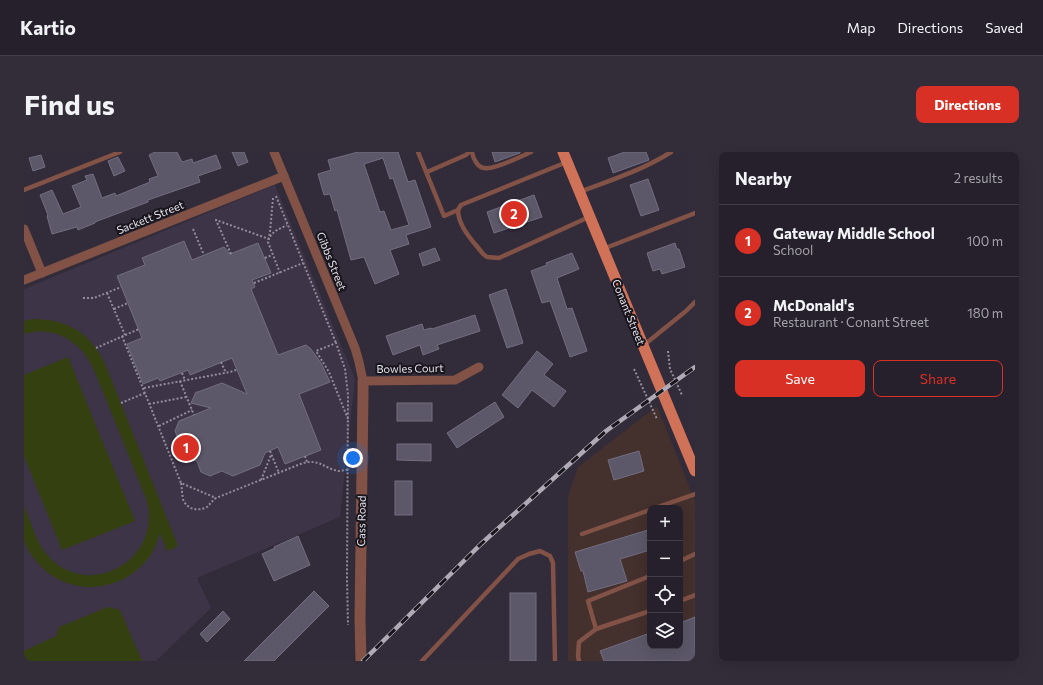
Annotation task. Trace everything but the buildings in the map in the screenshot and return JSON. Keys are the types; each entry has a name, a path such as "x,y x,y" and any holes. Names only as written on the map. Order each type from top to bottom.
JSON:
{"main road":[{"name":"Conant Street","path":"565,157 695,471"}],"street":[{"name":"Gibbs Street","path":"274,152 355,348 362,381"},
{"name":"Sackett Street","path":"24,280 284,176"},
{"path":"24,229 42,273"},
{"name":"Bowles Court","path":"362,381 455,380 479,367"},
{"name":"Cass Road","path":"361,661 360,619 364,394 362,381"}],"lane":[{"path":"24,190 120,152"},
{"path":"418,152 444,216 458,210 461,205 565,157"},
{"path":"427,172 466,155 469,152"},
{"path":"472,152 478,165 485,168 494,167 531,152"},
{"path":"580,192 659,160 671,152"},
{"path":"458,210 460,221 466,231 483,254 491,258 499,258 590,217"},
{"path":"603,249 695,213"},
{"path":"643,345 686,311 695,302"},
{"path":"664,505 695,494"},
{"path":"582,534 647,511"},
{"path":"422,661 518,559 529,554 540,552 550,556 553,563 555,661"},
{"path":"683,560 695,554"},
{"path":"596,629 588,601 648,577"},
{"path":"683,600 695,596"},
{"path":"579,661 578,656 580,642 596,629 647,612"}],"path":[{"path":"280,273 268,242 274,197 342,356 347,378 348,470 346,579 348,626"},
{"path":"231,254 216,220 269,239"},
{"path":"269,239 270,235 287,225"},
{"path":"193,229 204,255"},
{"path":"265,258 272,255"},
{"path":"254,283 303,263"},
{"path":"83,298 94,298 121,287"},
{"path":"107,293 181,483 184,502 188,507 196,509 204,508 216,498 307,462 321,463 338,471 348,470"},
{"path":"114,309 128,303"},
{"path":"96,348 139,329"},
{"path":"336,343 316,351 329,372 348,419"},
{"path":"668,351 670,369 682,395"},
{"path":"221,362 226,373"},
{"path":"634,369 657,419"},
{"path":"143,388 236,370"},
{"path":"182,373 185,380"},
{"path":"180,381 194,415"},
{"path":"121,404 145,393"},
{"path":"149,404 186,397"},
{"path":"158,426 192,410"},
{"path":"270,451 278,473"},
{"path":"261,480 271,454"},
{"path":"305,456 307,462"},
{"path":"181,483 216,498"}],"shaded area":[{"path":"275,185 355,379 340,517 197,578 211,608 156,661 24,661 24,289"},
{"path":"657,406 695,501 695,661 568,661 568,496 578,467"}],"green space":[{"path":"33,319 46,320 68,325 77,330 94,345 106,366 178,546 167,551 160,533 152,553 142,565 131,575 117,582 103,586 89,587 74,585 60,580 47,572 37,562 25,544 24,506 37,539 48,556 65,569 84,575 103,573 121,566 135,554 145,537 149,518 145,496 89,360 75,344 57,334 35,332 24,334 24,321"},
{"path":"68,357 135,521 62,550 24,456 24,375"},
{"path":"108,607 120,610 142,661 24,661 24,651 56,636 59,627"}],"railway":[{"path":"363,661 481,544 606,431 695,367"}],"place":[{"name":"McDonald's","path":"514,214"},
{"name":"Gateway Middle School","path":"186,448"}]}
